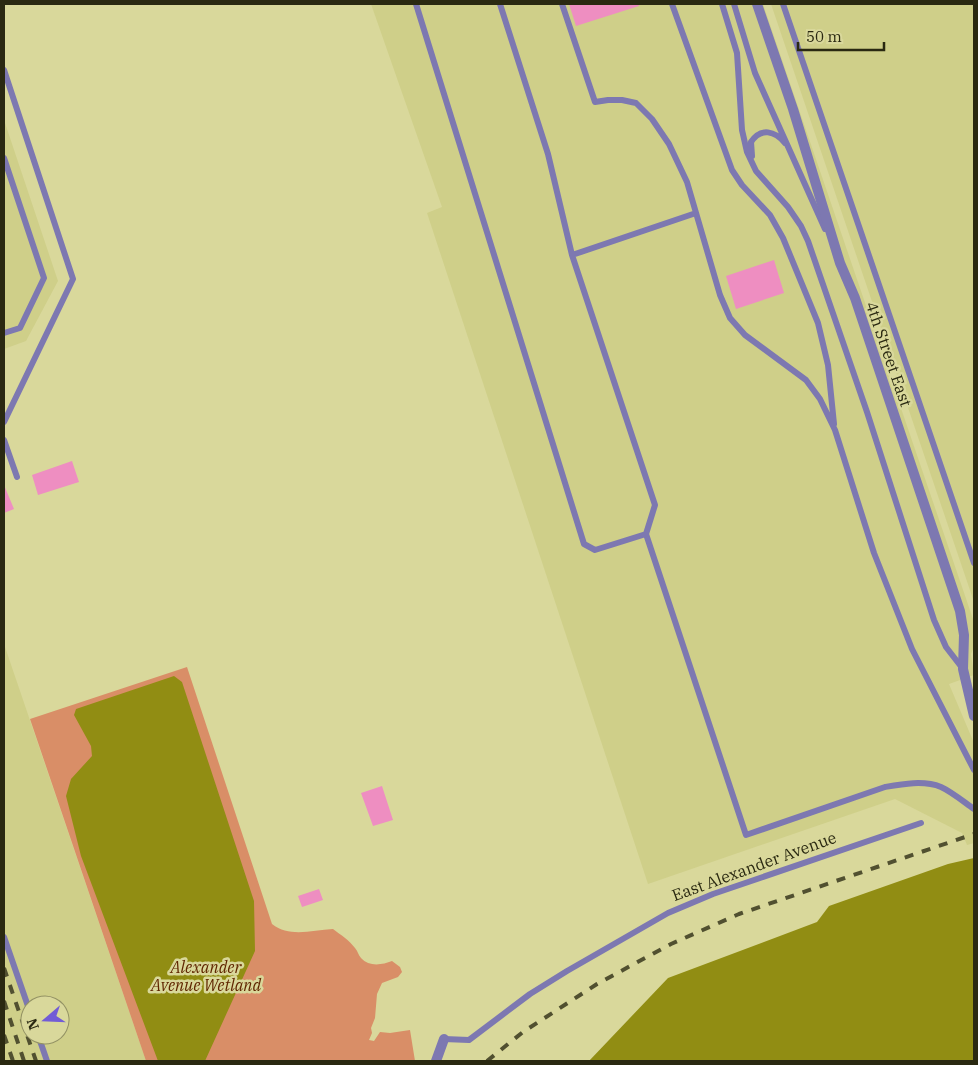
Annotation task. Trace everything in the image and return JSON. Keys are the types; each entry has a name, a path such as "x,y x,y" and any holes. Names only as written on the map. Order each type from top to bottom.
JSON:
{"street":[{"name":"4th Street East","path":"758,4 793,109 840,263 855,298 960,611 964,635 963,669 974,711"},
{"name":"East Alexander Avenue","path":"436,1061 444,1039"}],"lane":[{"path":"416,4 584,544 595,550 646,534"},
{"path":"500,4 548,154 572,255 655,505 646,534 746,835 885,787 905,784 928,784 941,787 974,809"},
{"path":"562,4 594,102 622,100 636,103 652,119 669,144 687,182 720,295 730,318 745,335 806,380 820,399 835,430 874,553 912,649 974,770"},
{"path":"672,4 732,170 742,185 770,215 783,238 818,323 828,365 835,430"},
{"path":"722,4 738,53 742,130 747,152 756,170 788,207 808,240 867,412 934,620 946,647 963,669"},
{"path":"734,4 756,73 840,263"},
{"path":"783,4 974,563"},
{"path":"4,70 73,279 4,422"},
{"path":"756,170 751,142 760,132 771,132 780,137 791,150"},
{"path":"4,158 44,278 20,328 4,333"},
{"path":"572,255 696,213"},
{"path":"4,440 17,477"},
{"name":"East Alexander Avenue","path":"444,1039 469,1040 530,994 668,913 739,884 921,823"},
{"path":"4,937 24,995"},
{"path":"41,1045 47,1061"}],"shaded area":[{"path":"371,4 763,4 974,622 974,647 971,654 974,675 949,684 974,743 974,843 967,845 962,833 895,799 648,884 427,213 442,207"},
{"path":"771,4 974,4 974,602"},
{"path":"4,120 58,281 26,341 4,349"},
{"path":"4,644 146,1061 4,1061"},
{"name":"Alexander Avenue Wetland","path":"174,676 182,682 254,901 255,951 205,1061 158,1061 81,856 66,796 71,779 92,756 91,746 74,715 76,709"},
{"path":"974,858 974,1061 589,1061 668,978 817,922 829,906 948,864"}],"green space":[{"name":"Alexander Avenue Wetland","path":"187,667 272,924 286,931 294,932 333,929 350,942 364,961 376,964 392,961 400,967 402,972 398,977 382,983 377,994 375,1018 369,1040 374,1041 380,1032 390,1033 410,1030 415,1061 146,1061 30,719"}],"building":[{"path":"569,4 638,4 639,6 576,26"},
{"path":"774,260 784,293 736,309 726,276"},
{"path":"72,461 79,482 38,495 32,475"},
{"path":"4,485 14,509 4,513"},
{"path":"382,786 393,820 373,826 361,793"},
{"path":"319,889 323,900 302,907 298,896"}],"railway":[{"path":"487,1061 523,1032 597,984 671,944 739,914 974,834"},
{"path":"4,968 36,1061"},
{"path":"4,1001 24,1061"},
{"path":"4,1035 13,1061"}]}
